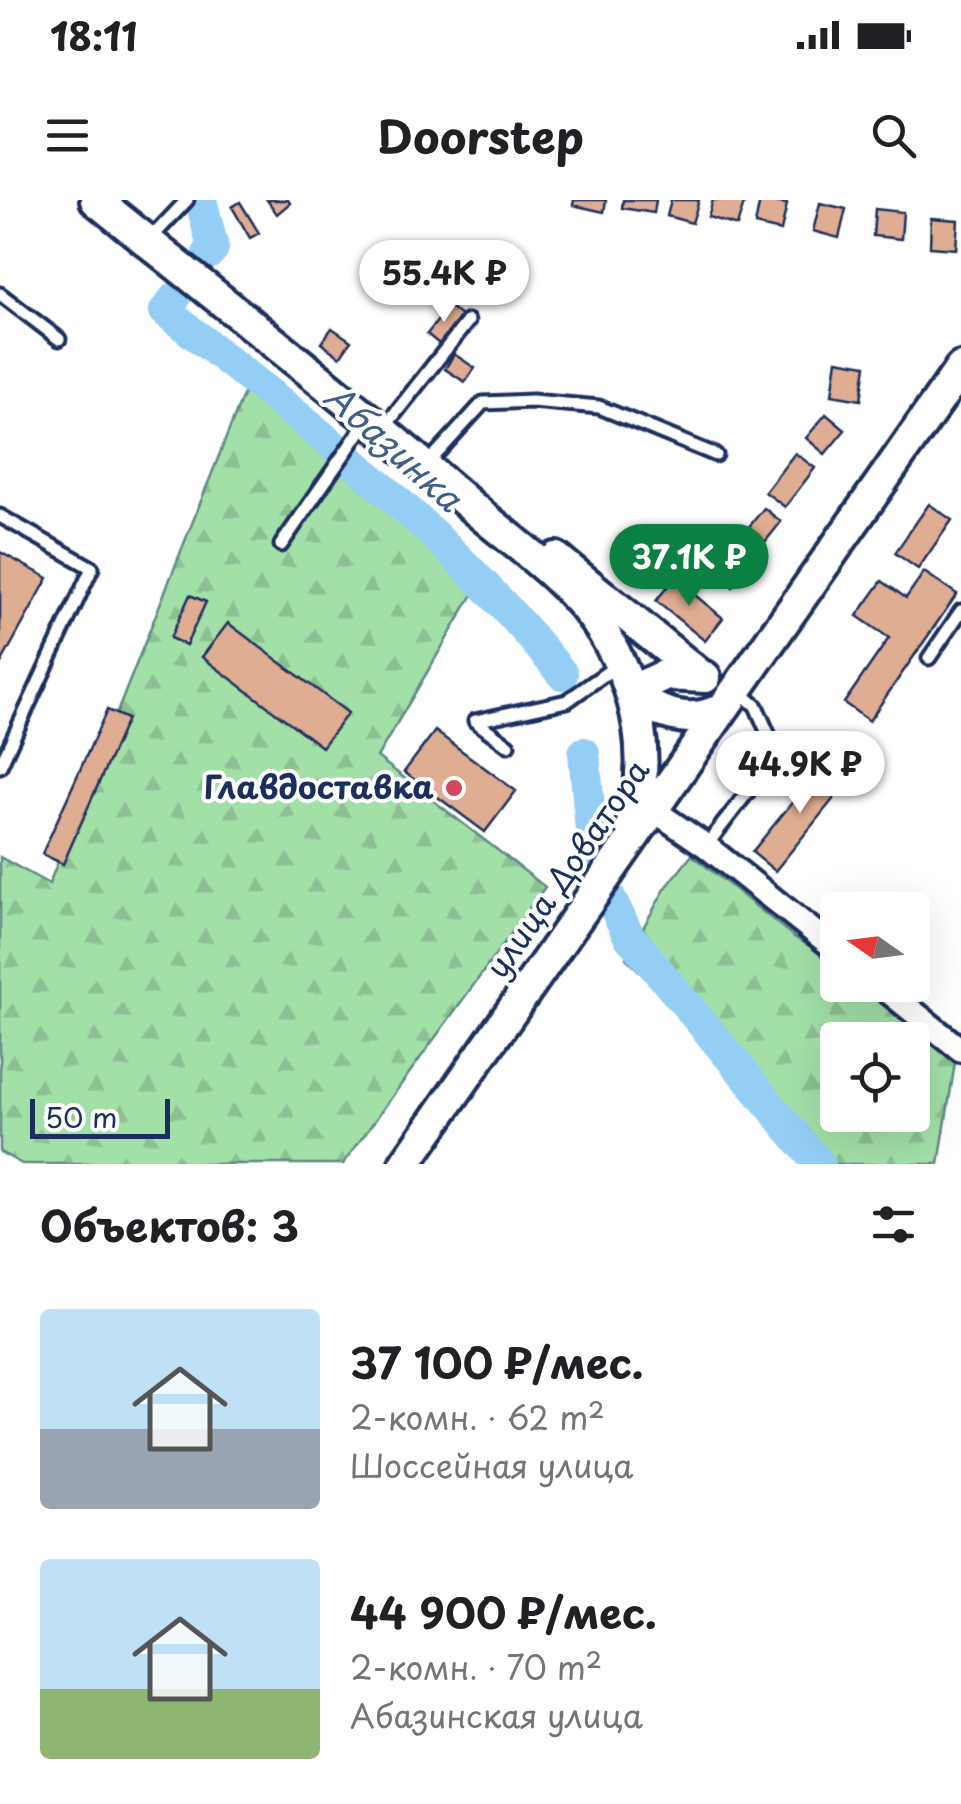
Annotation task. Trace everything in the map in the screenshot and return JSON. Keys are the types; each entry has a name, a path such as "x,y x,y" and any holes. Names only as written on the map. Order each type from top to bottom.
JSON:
{"main road":[{"path":"96,200 378,421 508,536 562,560 701,676"},
{"path":"107,200 428,462 508,536 581,605 625,678 646,704 693,718 727,699"},
{"name":"улица Доватора","path":"405,1164 961,368"},
{"path":"625,678 727,676 757,658"},
{"path":"620,852 630,779 625,678"}],"street":[{"path":"652,809 706,846 820,937"},
{"path":"901,1002 961,1050"}],"lane":[{"path":"152,236 187,200"},
{"path":"0,294 58,339"},
{"path":"281,545 378,421 468,321"},
{"path":"428,462 483,404 532,401 599,407 716,454"},
{"path":"0,516 92,568 0,766"},
{"path":"930,658 961,611"},
{"path":"508,745 475,721 567,701 625,678"},
{"path":"706,846 777,754 756,706 727,699"}],"green space":[{"path":"247,385 478,586 377,757 545,887 343,1164 22,1164 0,1152 0,857 49,884"},
{"path":"692,855 794,937 820,952 820,1002 897,1002 919,1022 820,1022 820,1132 930,1132 930,1032 956,1056 939,1164 800,1164 705,1037 626,958 665,889"}],"building":[{"path":"267,200 288,200 290,203 277,214"},
{"path":"574,200 606,200 604,212 573,205"},
{"path":"623,200 656,200 654,213 622,208"},
{"path":"671,200 699,200 692,223 667,216"},
{"path":"713,200 745,200 737,226 708,217"},
{"path":"760,200 787,204 781,231 755,225"},
{"path":"240,202 259,233 250,238 232,207"},
{"path":"820,203 846,209 839,238 813,231"},
{"path":"875,209 903,212 901,239 873,236"},
{"path":"931,218 958,220 956,249 930,247"},
{"path":"449,306 461,316 439,344 427,334"},
{"path":"332,328 351,341 340,357 321,343"},
{"path":"454,354 475,368 465,382 445,369"},
{"path":"837,360 866,365 861,400 832,395"},
{"path":"826,414 845,430 825,454 806,438"},
{"path":"795,453 815,468 785,507 765,492"},
{"path":"929,504 952,520 918,569 895,553"},
{"path":"764,508 781,522 757,552 740,538"},
{"path":"737,551 753,563 733,587 718,575"},
{"path":"0,552 48,578 0,665"},
{"path":"924,572 957,594 869,721 844,703 889,638 857,616 882,581 906,598"},
{"path":"674,578 723,618 705,641 656,601"},
{"path":"190,595 206,602 186,645 170,638"},
{"path":"228,623 348,713 322,747 202,657"},
{"path":"107,710 127,719 63,864 42,854"},
{"path":"435,731 516,791 485,832 404,772"},
{"path":"825,762 848,781 775,871 752,852"}],"waterway":[{"name":"Абазинка","path":"201,200 213,248 208,254"},
{"name":"Абазинка","path":"175,298 165,311 323,437 424,526 519,622 562,674"},
{"name":"Абазинка","path":"584,753 594,863"},
{"name":"Абазинка","path":"609,896 629,936 819,1164"}],"place":[{"name":"Главдоставка","path":"454,788"}]}
